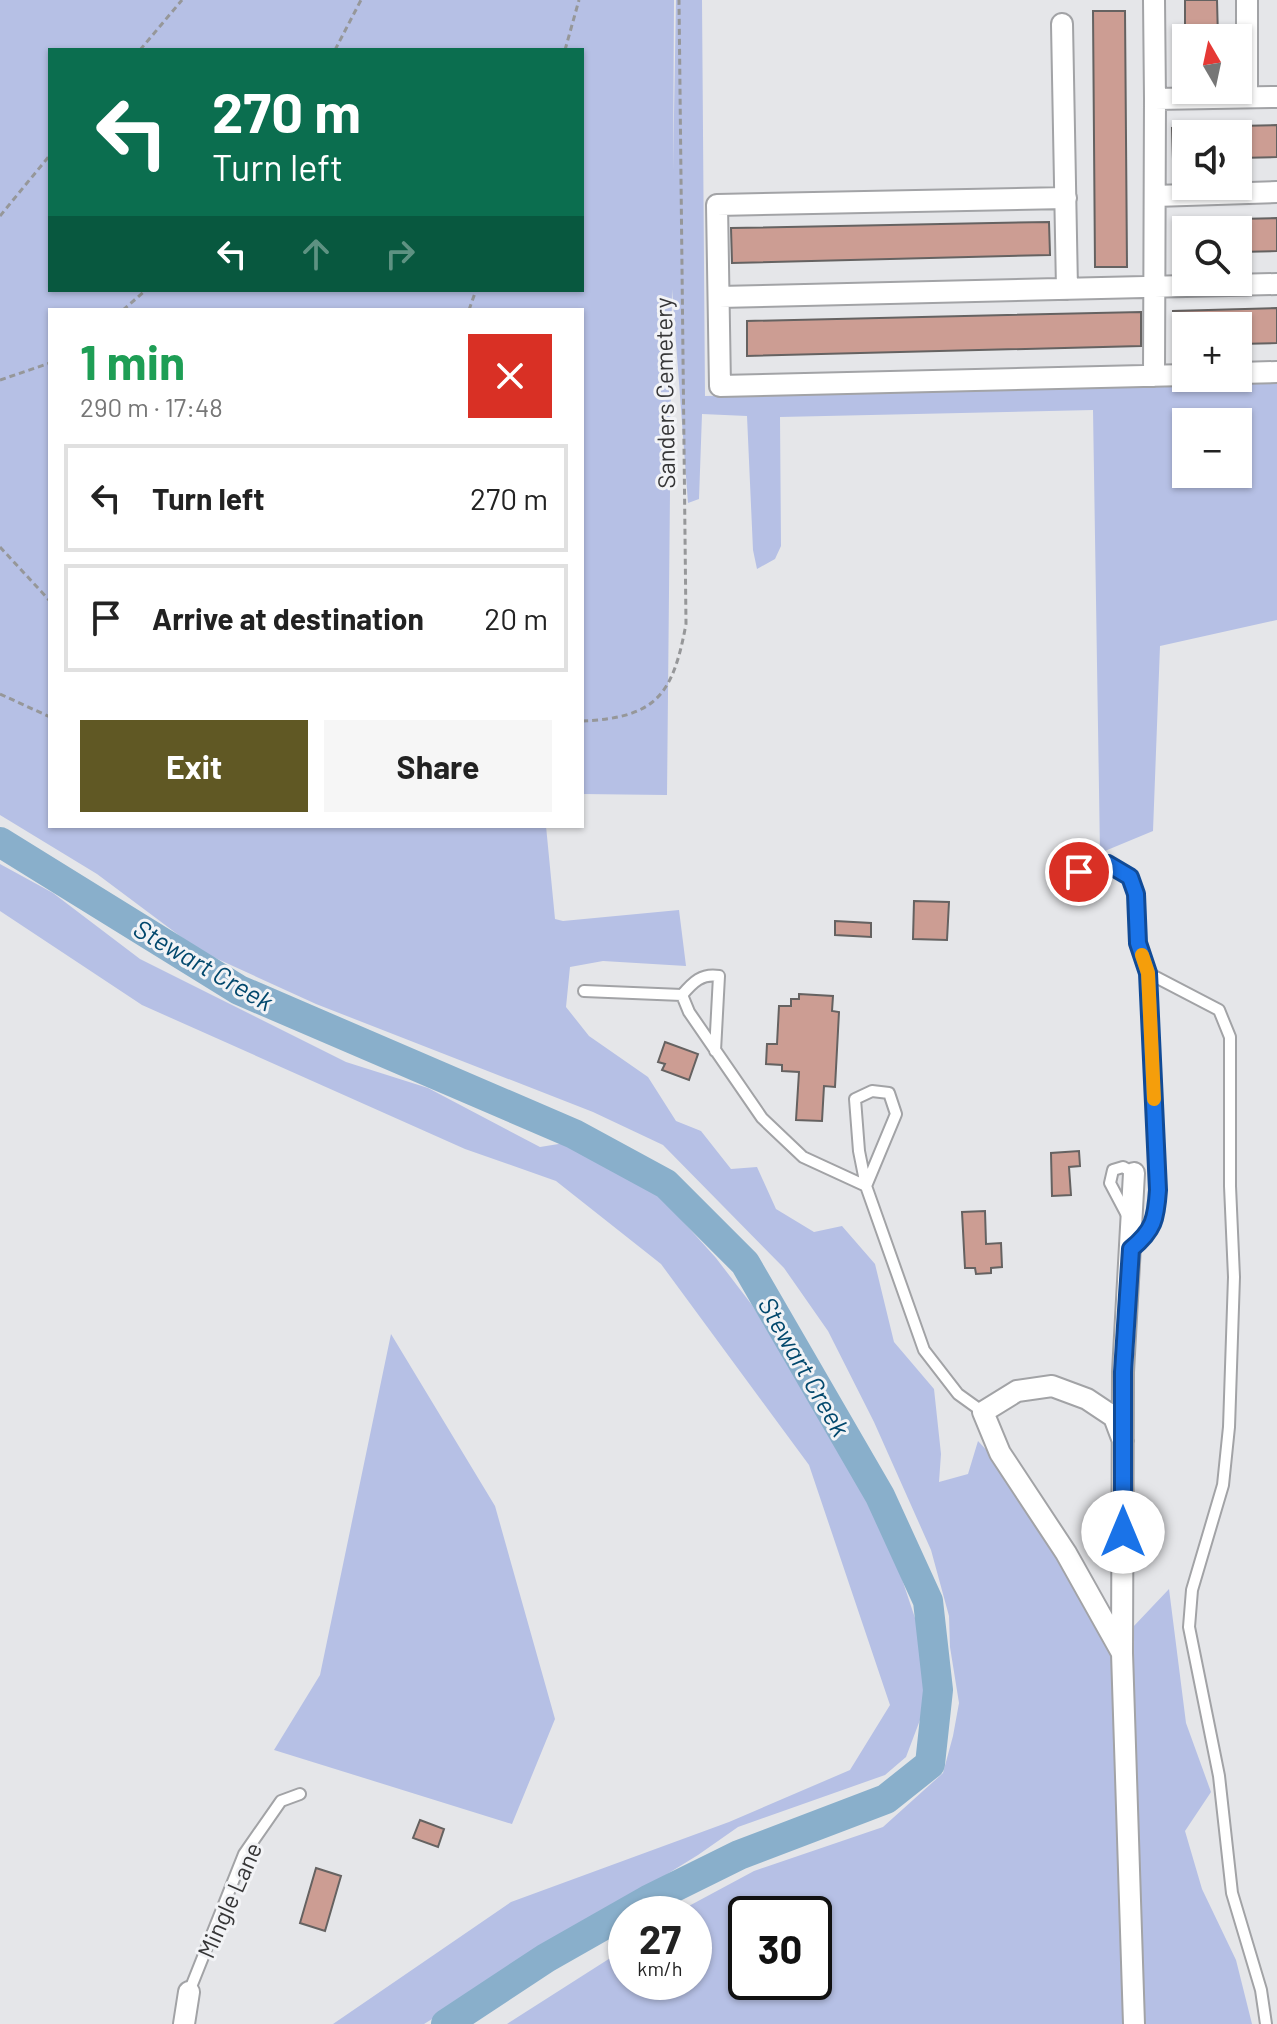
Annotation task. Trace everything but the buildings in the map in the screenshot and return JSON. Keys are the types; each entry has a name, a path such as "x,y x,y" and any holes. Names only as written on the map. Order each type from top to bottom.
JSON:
{"street":[{"path":"1154,0 1154,376"},
{"path":"1247,0 1247,24"},
{"path":"1062,24 1067,289"},
{"path":"1252,97 1277,97"},
{"path":"1155,99 1172,99"},
{"path":"1155,196 1277,192"},
{"path":"1066,198 717,205 720,386 1172,375"},
{"path":"719,297 1277,284"},
{"path":"1252,373 1277,372"},
{"path":"1134,1173 1123,1372 1122,1653 1134,2024"},
{"path":"1122,1653 1066,1553 1000,1453 983,1412 1017,1391 1052,1386 1087,1399 1114,1417 1123,1441"},
{"name":"Mingle Lane","path":"184,2024 189,1992"}],"lane":[{"path":"1079,872 1108,864 1130,877 1136,894 1138,943 1148,973 1157,1216 1147,1236 1131,1249"},
{"path":"1148,973 1219,1010 1230,1037 1230,1186 1234,1277 1229,1427 1223,1485 1192,1590 1189,1627 1219,1776 1232,1893 1261,1990 1266,2024"},
{"path":"682,995 693,982 708,974 719,976 715,1051"},
{"path":"584,991 682,995"},
{"path":"682,995 689,1012 762,1118 803,1157 866,1186"},
{"path":"866,1186 896,1114 889,1093 872,1091 855,1099 859,1151 866,1186 924,1350 958,1394 983,1412"},
{"name":"Mingle Lane","path":"189,1992 244,1854 281,1801 300,1794"}],"path":[{"path":"142,48 182,0"},
{"path":"336,48 361,0"},
{"path":"566,48 579,0"},
{"name":"Sanders Cemetery","path":"584,721 621,717 665,692 679,659 686,624 679,0"},
{"path":"0,216 48,157"},
{"path":"125,308 144,292"},
{"path":"0,380 48,364"},
{"path":"0,547 48,599"},
{"path":"0,694 48,716"}],"shaded area":[{"path":"0,0 674,0 673,171 676,0 702,0 705,396 1172,385 1172,392 1252,392 1252,381 1277,380 1277,620 1160,646 1153,831 1100,853 1093,410 780,417 781,546 775,559 757,569 753,550 747,416 702,414 699,499 688,503 672,289 667,795 584,794 584,308 48,308 48,828 546,828 555,919 563,921 679,910 686,966 603,961 570,967 566,1007 589,1036 648,1077 676,1121 701,1131 731,1169 757,1167 776,1209 814,1232 842,1226 875,1264 894,1342 934,1389 941,1454 939,1482 968,1474 978,1441 992,1456 1067,1565 1109,1642 1120,1757 1115,1794 1129,1779 1122,1653 1133,1627 1169,1589 1186,1723 1211,1792 1185,1831 1202,1889 1236,1960 1252,2024 507,2024 608,1959 608,2000 712,2000 712,1896 707,1896 754,1871 883,1827 943,1773 959,1703 950,1647 949,1616 931,1550 874,1422 828,1331 784,1268 663,1145 593,1112 316,1004 200,951 97,874 0,815"},
{"path":"0,864 53,893 140,959 346,1062 428,1088 540,1147 571,1142 587,1154 651,1186 716,1258 752,1305 867,1486 923,1642 923,1712 906,1757 885,1775 738,1827 632,1896 608,1896 608,1911 424,2024 333,2024 511,1902 729,1822 850,1770 890,1705 809,1465 661,1264 556,1181 465,1149 142,1005 0,911"},
{"path":"391,1334 495,1506 555,1719 512,1824 274,1750 320,1675"}],"waterway":[{"name":"Stewart Creek","path":"0,842 239,990 574,1134 666,1184 745,1263 880,1496 928,1601 938,1690 930,1764 886,1799 739,1855 648,1900 546,1958 446,2024"}],"slow traffic":[{"path":"1142,955 1148,973 1154,1099"}],"route":[{"path":"1079,872 1108,864 1130,877 1136,894 1138,943 1148,973 1148,1022 1156,1123 1157,1216 1147,1236 1131,1249 1123,1372 1123,1532"}]}
